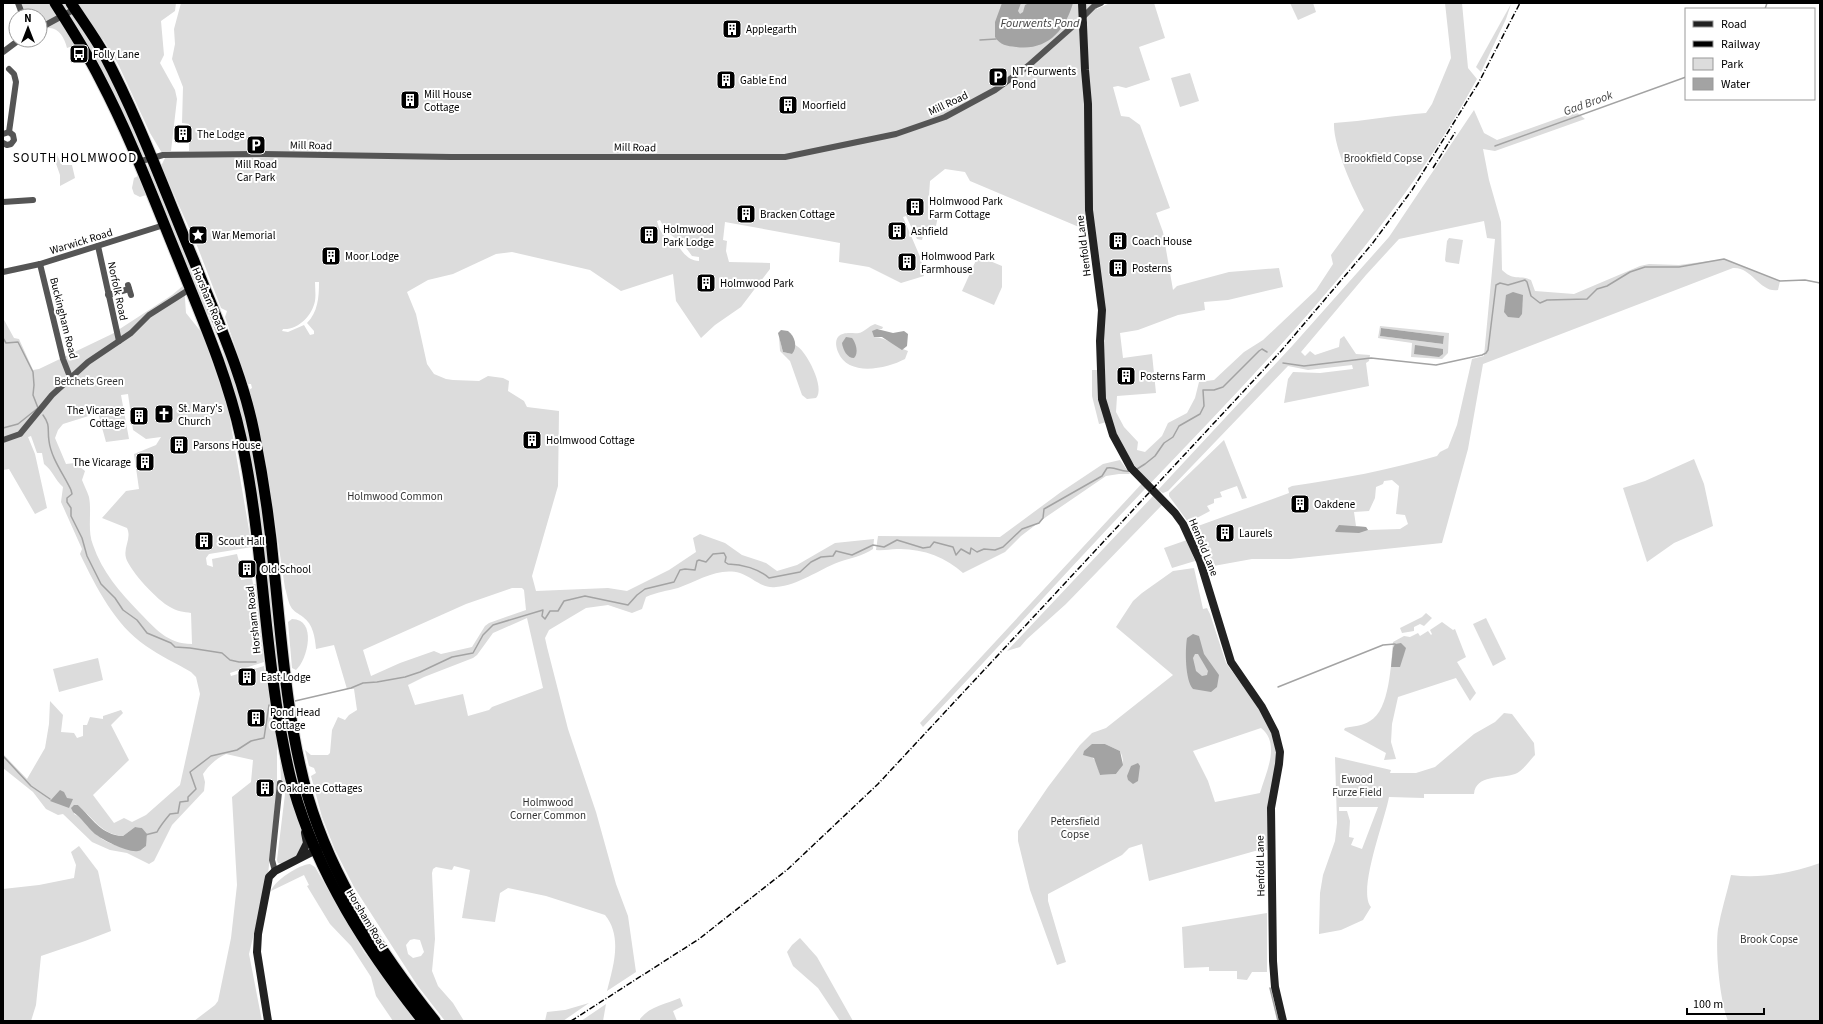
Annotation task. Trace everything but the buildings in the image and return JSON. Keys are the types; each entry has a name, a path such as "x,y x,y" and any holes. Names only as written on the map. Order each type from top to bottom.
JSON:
{"highway":[{"name":"Horsham Road","path":"55,3 100,79 138,162 219,357 241,438 259,548 270,662 278,715 292,784 302,817 341,879 378,945 399,977 435,1021"},
{"name":"Horsham Road","path":"73,6 102,52 119,84 216,315 238,373 254,432 269,522 283,660 291,717 307,793 321,848 348,915 369,949 423,1021"}],"street":[{"path":"1084,3 1094,6 1101,3"},
{"name":"Henfold Lane","path":"1084,3 1083,20 1088,104 1089,210 1102,310 1100,341 1102,399 1113,435 1132,470 1180,518 1200,561 1231,662 1262,706 1275,732 1280,752 1271,808 1272,956 1275,987 1283,1021"},
{"path":"48,23 73,6"},
{"name":"Mill Road","path":"138,162 174,154 452,157 785,157 896,134 945,117 995,90 1045,53 1072,27 1083,20 1094,6"},
{"path":"3,143 6,145 11,144 14,140 13,135 6,133 16,82 14,74 9,69"},
{"path":"3,202 33,200"},
{"name":"Warwick Road","path":"3,272 40,264 164,225"},
{"name":"Norfolk Road","path":"98,246 119,341"},
{"name":"Buckingham Road","path":"40,264 63,359 70,377"},
{"path":"3,440 20,434 52,395 70,377 94,357 131,333 144,319 190,289"},
{"path":"108,295 130,290"},
{"path":"204,321 216,315"},
{"path":"275,871 272,860 280,783"},
{"path":"300,858 306,848 307,843 302,817"},
{"path":"268,1021 257,948 269,878 275,871 321,848"}],"green space":[{"path":"15,3 176,3 175,11 161,21 164,55 160,63 175,90 177,99 171,151 189,151 189,124 182,123 183,87 172,59 175,44 174,29 181,3 1097,3 1097,9 1110,3 1154,3 1165,38 1139,47 1150,80 1126,88 1118,86 1113,87 1121,116 1129,117 1140,125 1170,208 1156,213 1163,232 1173,290 1177,286 1229,272 1279,268 1283,287 1228,300 1204,302 1205,310 1178,315 1138,330 1120,333 1123,358 1152,354 1156,393 1117,396 1116,412 1124,427 1138,442 1137,450 1145,452 1162,436 1168,423 1187,413 1195,398 1199,382 1214,380 1244,352 1263,340 1316,290 1333,264 1331,255 1364,210 1349,179 1340,155 1334,123 1426,113 1432,104 1451,58 1445,3 1462,3 1468,68 1477,79 1443,137 1406,192 1366,245 1324,296 1235,395 1115,520 923,727 920,723 1146,479 1126,452 1111,421 1099,424 1092,396 1092,370 1104,370 1104,315 1087,224 1085,227 1079,227 970,181 965,172 945,169 930,181 928,210 938,216 936,226 932,225 929,233 924,232 922,240 917,239 906,216 903,217 921,259 924,276 901,283 869,267 839,262 840,243 725,222 723,240 727,241 726,251 729,262 770,263 770,269 741,307 715,325 701,338 676,301 673,274 621,291 590,270 512,252 496,254 453,274 428,280 407,292 416,314 427,364 434,374 453,380 479,381 488,376 503,378 509,381 508,391 524,401 527,407 559,411 558,486 532,576 536,591 608,588 627,591 669,570 696,552 693,538 700,534 725,543 742,555 766,563 777,571 797,565 835,543 874,539 873,549 856,557 831,565 801,580 784,586 771,587 762,585 740,573 716,573 678,588 646,597 642,609 632,613 608,605 586,608 549,630 545,638 547,647 568,729 596,812 616,884 628,916 636,972 607,991 614,962 615,942 614,933 605,915 546,896 508,888 500,893 495,922 462,918 470,870 454,866 452,870 436,867 433,869 432,873 435,939 432,971 438,986 453,1003 464,1021 445,1021 417,985 354,887 335,850 322,817 311,776 316,773 314,768 309,766 305,750 311,755 328,755 330,753 332,730 338,717 345,720 349,715 357,710 354,689 347,689 334,645 316,649 314,635 309,623 293,610 289,603 285,588 266,462 249,390 252,388 251,384 248,384 225,317 227,311 221,308 198,248 161,166 165,158 150,133 119,66 103,39 93,43 112,77 144,156 142,156 87,46 75,51 70,47 67,48 64,39 58,31 48,28 48,8 17,8","holes":["660,220 666,231 684,245 692,256 699,257 699,261 689,258 677,245 663,234 657,221","315,282 319,282 317,304 314,314 307,323 314,331 314,334 310,335 304,325 288,332 282,331 283,329 289,329 299,325 308,317 315,301","512,588 522,588 524,590 526,610 489,623 485,626 472,647 441,654 434,651 400,663 371,676 363,650 466,604","527,618 543,688 492,707 489,710 468,716 463,694 415,705 408,685 424,677 473,658 477,655 493,633","410,940 420,940 424,952 421,956 413,958 408,954 406,945"]},
{"path":"1290,3 1313,3 1316,12 1298,20"},
{"path":"1511,4 1506,19 1481,72 1476,67"},
{"path":"1190,73 1199,101 1180,107 1171,78"},
{"path":"1474,110 1484,133 1497,140 1576,112 1585,119 1495,151 1483,149 1489,180 1501,222 1502,270 1506,274 1513,277 1527,278 1531,280 1535,291 1574,294 1640,266 1649,264 1679,265 1724,259 1780,281 1778,290 1772,290 1766,288 1745,271 1739,268 1733,268 1483,364 1468,449 1442,543 1290,559 1252,559 1208,567 1188,522 1169,496 1169,493 1224,440 1247,498 1242,499 1237,486 1220,492 1222,497 1214,499 1214,503 1207,506 1210,511 1195,519 1198,526 1289,493 1288,488 1292,486 1401,466 1437,456 1440,452 1448,448 1457,425 1472,359 1484,356 1495,239 1487,238 1484,221 1399,239 1366,275 1301,352 1305,356 1310,351 1315,355 1339,347 1340,339 1344,336 1356,354 1370,355 1369,361 1366,363 1369,386 1284,403 1288,379 1293,372 1320,373 1353,369 1352,365 1308,370 1288,366 1168,491 1163,493 1158,490 1293,345 1389,237","holes":["1392,480 1399,486 1396,514 1405,515 1408,524 1400,529 1368,530 1366,527 1356,526 1354,512 1369,511 1375,498 1376,487 1383,484 1384,481"]},
{"path":"55,151 62,165 72,165 75,178 60,186 60,175 52,152"},
{"path":"148,163 150,163 210,315 206,313 188,273 148,170"},
{"path":"138,176 146,195 140,197 134,194 132,188 134,178"},
{"path":"1449,238 1463,240 1459,264 1446,262 1445,260 1447,241"},
{"path":"978,256 1002,266 1002,287 994,305 962,291"},
{"name":"Betchets Green","path":"184,285 186,313 202,333 228,408 252,547 209,554 206,558 207,565 213,567 212,559 237,554 242,573 240,573 241,580 252,578 253,584 256,584 264,662 230,673 231,676 264,666 277,743 277,786 268,875 249,954 262,1021 194,1021 218,1001 231,938 237,885 232,797 251,782 253,760 226,754 211,765 203,774 205,782 204,791 172,825 154,861 149,864 127,853 110,850 92,842 63,814 58,815 46,809 33,792 3,768 3,754 27,779 45,748 49,724 50,701 63,715 61,732 74,733 77,738 83,736 83,725 87,725 90,717 103,719 103,716 121,710 123,713 111,725 129,760 93,795 114,823 124,818 132,822 146,815 180,785 200,694 196,677 191,672 146,646 135,637 107,604 80,554 82,549 61,502 63,487 44,464 42,453 37,453 31,436 28,437 35,454 47,508 35,514 9,469 3,470 3,318 14,338 19,339 33,370 39,369 112,334 172,295","holes":["128,394 133,430 146,439 161,437 156,445 134,454 139,489 126,491 102,518 127,528 129,536 125,554 126,558 145,585 165,604 177,610 191,613 192,644 175,641 162,634 125,597 106,573 91,539 89,497 82,480 85,471 75,463 66,464 55,438 58,430 63,424 98,413 106,442 129,439 121,395","78,805 103,829 116,835 123,836 135,827 142,828 147,836 144,848 141,850 124,847 112,844 102,839 81,818 74,814"]},
{"path":"875,324 883,327 882,329 877,329 874,337 887,340 908,351 905,359 888,366 868,369 850,365 843,360 837,348 836,342 838,337 845,333 861,332"},
{"path":"216,325 250,424 277,609 318,840 308,820 289,756 235,396 222,349 214,328"},
{"path":"1380,326 1449,333 1448,353 1442,359 1411,357 1412,343 1378,338","holes":["1381,328 1444,336 1443,344 1380,336"]},
{"path":"779,337 783,352 792,354 795,345 809,361 817,378 818,393 816,398 807,399 802,395 790,361 780,351"},
{"path":"1694,459 1704,484 1713,526 1674,543 1647,562 1623,488 1645,481"},
{"path":"1120,460 1130,474 1106,476 1046,517 1021,536 1005,552 963,573 949,562 924,552 906,549 876,550 878,536 1000,537 1061,492 1103,464"},
{"path":"1153,496 1162,505 1066,604 1020,647 1007,651"},
{"path":"1187,540 1195,561 1172,568 1164,548"},
{"name":"Petersfield Copse","path":"1194,568 1203,609 1207,608 1210,614 1226,663 1256,704 1274,734 1277,760 1267,817 1267,850 1255,851 1149,881 1142,844 1129,848 1122,855 1048,894 1048,901 1066,962 1057,965 1030,890 1018,841 1018,831 1048,787 1080,745 1092,733 1106,728 1173,675 1116,627 1133,601 1173,571","holes":["1261,728 1267,735 1271,750 1268,767 1260,793 1215,802 1208,781 1193,751","1105,744 1120,751 1122,755 1122,763 1116,774 1100,775 1096,761 1092,757"]},
{"path":"1426,613 1432,618 1424,626 1420,624 1414,627 1414,631 1402,633 1400,628 1422,617"},
{"path":"1486,618 1506,659 1493,666 1473,624"},
{"path":"292,619 300,621 305,625 308,640 304,657 296,670 292,668 288,622"},
{"path":"1442,622 1453,630 1455,629 1466,657 1457,662 1476,693 1470,701 1456,678 1398,697 1392,724 1391,742 1396,759 1384,760 1386,753 1344,730 1345,728 1367,723 1377,715 1382,707 1386,697 1393,642 1404,636 1410,637 1418,633 1420,636 1428,631 1431,635 1430,630"},
{"path":"98,658 103,680 59,692 53,669"},
{"name":"Ewood Furze Field","path":"1504,713 1512,714 1534,743 1535,755 1518,773 1490,778 1479,783 1474,794 1424,794 1424,798 1389,797 1369,871 1367,886 1368,899 1371,907 1363,920 1341,930 1319,934 1320,893 1323,875 1335,841 1337,823 1335,757 1391,770 1390,773 1416,773 1435,767 1474,734 1495,722","holes":["1339,807 1378,807 1362,849 1351,845 1354,838 1349,837 1350,821 1347,811 1339,811"]},
{"path":"280,757 305,841 299,856 283,864 278,863 277,860 285,794 283,781 281,780"},
{"path":"79,846 98,871 111,931 41,956 36,1005 31,1021 3,1021 3,889 39,885 74,878 76,865 71,852"},
{"name":"Brook Copse","path":"1820,863 1820,1021 1728,1021 1721,989 1717,938 1719,922 1731,875 1765,876 1798,870"},
{"path":"310,864 315,867 364,952 418,1021 393,1021 376,996 371,977 351,946 330,924 307,886 309,885 304,875 271,891 282,878 300,867"},
{"path":"1267,913 1267,972 1252,972 1247,980 1237,979 1237,971 1209,971 1209,967 1184,968 1182,927"},
{"path":"800,938 817,957 853,1021 840,1021 818,988 793,966 787,952"},
{"path":"680,998 683,1006 673,1011 677,1021 640,1021 640,1019 648,1011 653,1008"},
{"path":"589,1003 563,1021 545,1021 547,1012 565,1010"},
{"path":"606,1004 603,1021 581,1021"}],"water":[{"name":"Fourwents Pond","path":"1002,3 1021,3 1018,11 1020,14 1023,12 1025,5 1029,3 1073,3 1065,22 1053,37 1037,46 1013,47 1004,45 995,37 995,22"},
{"path":"1513,292 1523,295 1522,314 1519,318 1508,317 1504,312 1506,295"},
{"path":"1381,328 1444,336 1443,344 1380,336"},
{"path":"877,329 893,333 904,331 908,334 907,346 902,350 882,337 874,337 872,331"},
{"path":"781,330 788,331 794,339 795,348 792,354 783,352 778,333"},
{"path":"846,337 852,338 855,343 857,351 854,358 849,357 843,348 842,343"},
{"path":"1415,345 1443,349 1443,354 1439,357 1414,354"},
{"path":"1339,525 1366,527 1368,530 1359,533 1336,532 1335,531"},
{"path":"1193,634 1199,636 1204,654 1219,675 1217,687 1211,692 1193,689 1190,685 1186,665 1187,638","holes":["1195,654 1198,654 1208,671 1207,675 1202,676 1196,671 1193,658"]},
{"path":"1401,643 1406,648 1400,667 1391,667 1393,648 1395,644"},
{"path":"1092,744 1105,744 1120,751 1123,765 1116,774 1100,775 1094,758 1083,755 1084,751"},
{"path":"1138,763 1140,766 1138,781 1133,784 1128,780 1127,776 1131,766"},
{"path":"60,790 64,792 67,798 73,799 69,808 50,801"},
{"path":"74,805 78,805 98,825 109,833 123,836 135,827 142,828 147,834 146,846 138,851 134,851 116,846 95,834 73,812 71,808"}],"waterway":[{"name":"Gad Brook","path":"1765,8 1767,3"},
{"path":"980,40 996,39"},
{"name":"Gad Brook","path":"1495,146 1685,77"},
{"path":"1283,363 1304,366 1371,358 1436,365 1482,355 1488,350 1496,285 1500,283 1508,285 1525,280 1531,296 1540,303 1547,300 1587,299 1597,289 1607,286 1630,272 1645,267 1679,267 1724,259 1780,281 1805,280 1820,283"},
{"path":"3,338 6,343 18,342 33,372 33,395 38,408 18,424 3,428"},
{"path":"1137,469 1155,456 1164,443 1173,437 1179,426 1200,414 1204,406 1203,390 1214,390 1223,387 1259,351 1262,349 1267,352"},
{"path":"43,415 48,425 52,454 71,490 72,494 67,498 67,502 71,508 71,516 82,538 87,556 101,584 115,598 123,610 137,620 147,633 171,643 175,647 222,653 230,660 239,662 256,662"},
{"path":"295,701 351,688 363,683 405,677 420,672 452,657 473,653 483,635 493,625 543,610 542,616 545,619 550,611 558,611 564,601 585,596 628,605 645,589 674,582 680,570 695,570 697,561 699,560 706,562 713,554 724,553 726,557 725,562 728,564 750,568 769,578 800,572 811,562 821,557 833,556 836,551 852,555 873,545 884,547 897,540 923,548 930,547 934,542 953,547 956,555 961,549 970,554 971,548 977,552 984,549 995,550 1003,547 1022,529 1039,523 1043,518 1044,509 1102,476 1107,468 1130,471"},
{"path":"1278,687 1383,645 1395,644"},
{"path":"145,835 157,832 170,814 178,813 180,802 188,801 188,797 196,789 190,772 211,756 237,750 251,741 264,738 269,705"},
{"path":"3,756 31,786 50,799"},
{"path":"1270,988 1278,1021"}],"railway":[{"path":"571,1021 699,939 788,869 878,784 1281,351 1372,244 1412,190 1479,82 1520,3"},
{"path":"1433,168 1456,131"}],"place":[{"name":"Applegarth","path":"732,29"},
{"name":"Folly Lane","path":"79,54"},
{"name":"NT Fourwents Pond","path":"998,77"},
{"name":"Gable End","path":"726,80"},
{"name":"Mill House Cottage","path":"410,100"},
{"name":"Moorfield","path":"788,105"},
{"name":"The Lodge","path":"183,134"},
{"name":"Mill Road Car Park","path":"256,145"},
{"name":"Holmwood Park Farm Cottage","path":"915,207"},
{"name":"Bracken Cottage","path":"746,214"},
{"name":"Ashfield","path":"897,231"},
{"name":"War Memorial","path":"198,235"},
{"name":"Holmwood Park Lodge","path":"649,235"},
{"name":"Coach House","path":"1118,241"},
{"name":"Moor Lodge","path":"331,256"},
{"name":"Holmwood Park Farmhouse","path":"907,262"},
{"name":"Posterns","path":"1118,268"},
{"name":"Holmwood Park","path":"706,283"},
{"name":"Posterns Farm","path":"1126,376"},
{"name":"St. Mary's Church","path":"164,414"},
{"name":"The Vicarage Cottage","path":"139,416"},
{"name":"Holmwood Cottage","path":"532,440"},
{"name":"Parsons House","path":"179,445"},
{"name":"The Vicarage","path":"145,462"},
{"name":"Oakdene","path":"1300,504"},
{"name":"Laurels","path":"1225,533"},
{"name":"Scout Hall","path":"204,541"},
{"name":"Old School","path":"247,569"},
{"name":"East Lodge","path":"247,677"},
{"name":"Pond Head Cottage","path":"256,718"},
{"name":"Oakdene Cottages","path":"265,788"}],"district":[{"name":"SOUTH HOLMWOOD","path":"75,157"}],"park label":[{"name":"Brookfield Copse","path":"1383,158"},
{"name":"Holmwood Common","path":"395,496"},
{"name":"Holmwood Corner Common","path":"548,808"}]}
